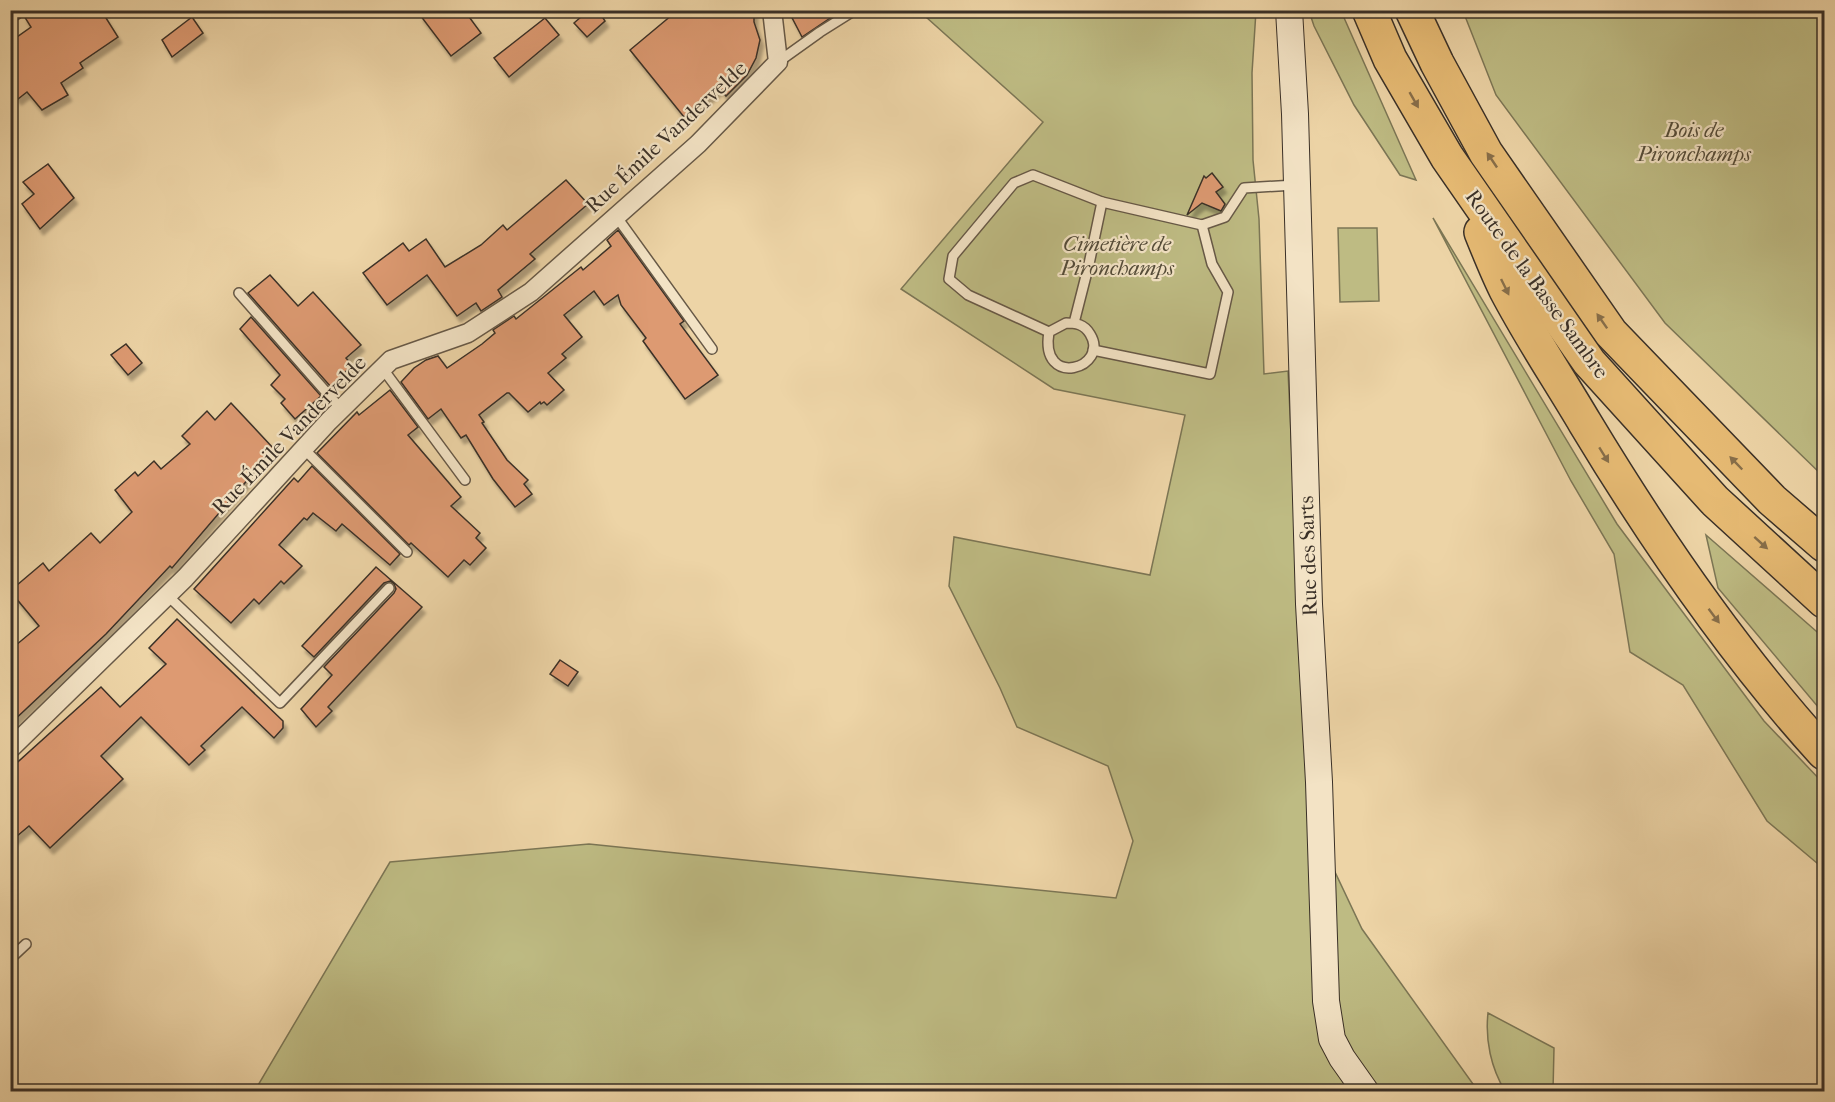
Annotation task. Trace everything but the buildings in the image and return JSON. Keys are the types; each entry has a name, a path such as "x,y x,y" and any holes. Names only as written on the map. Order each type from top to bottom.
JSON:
{"highway":[{"path":"1353,10 1390,59"},
{"name":"Route de la Basse Sambre","path":"1369,10 1390,59 1447,157 1589,363 1715,501 1824,601"},
{"name":"Route de la Basse Sambre","path":"1412,10 1437,63 1486,153 1611,333 1772,500 1824,546"},
{"path":"1447,157 1507,291 1602,452 1651,528 1708,609 1797,723 1824,753"},
{"path":"1772,500 1824,534"}],"street":[{"path":"10,13 15,10"},
{"name":"Rue Émile Vandervelde","path":"10,749 168,595 341,409 391,360 468,333 531,292 698,144 778,62 772,10"},
{"name":"Rue des Sarts","path":"1289,10 1297,185 1309,604 1319,782 1326,1001 1332,1039 1342,1058 1366,1092"}],"lane":[{"path":"778,62 855,10"},
{"path":"1049,332 968,295 949,279 953,256 1014,183 1033,175 1102,202 1202,225 1225,217 1244,188 1297,185"},
{"path":"1074,323 1102,202"},
{"path":"616,216 712,350"},
{"path":"1094,350 1210,374 1228,292 1212,264 1202,225"},
{"path":"239,293 341,409"},
{"path":"1066,323 1074,323 1088,330 1094,350 1091,357 1079,367 1063,367 1051,358 1049,332 1066,323"},
{"path":"383,369 465,480"},
{"path":"304,448 407,552"},
{"path":"168,595 280,703 389,588"},
{"path":"10,959 26,944"}],"green space":[{"name":"Cimetière de Pironchamps","path":"922,11 1256,11 1252,73 1253,160 1259,219 1264,374 1288,371 1309,817 1362,929 1478,1091 606,1092 598,1089 595,1092 254,1092 390,862 589,844 1116,898 1133,841 1108,766 1017,727 949,586 954,537 1150,575 1185,415 1054,389 901,289 1043,122"},
{"path":"1309,11 1341,11 1416,180 1400,175 1354,105 1314,26"},
{"name":"Bois de Pironchamps","path":"1463,11 1824,11 1824,477 1665,323 1496,95"},
{"path":"1433,218 1617,524 1764,721 1824,784 1824,869 1767,821 1683,685 1630,652 1614,554 1571,481"},
{"path":"1338,228 1377,228 1379,301 1340,302"},
{"path":"1706,535 1824,638 1824,714 1718,588"},
{"path":"1488,1013 1554,1048 1553,1091 1505,1091 1490,1054 1487,1033"}]}
